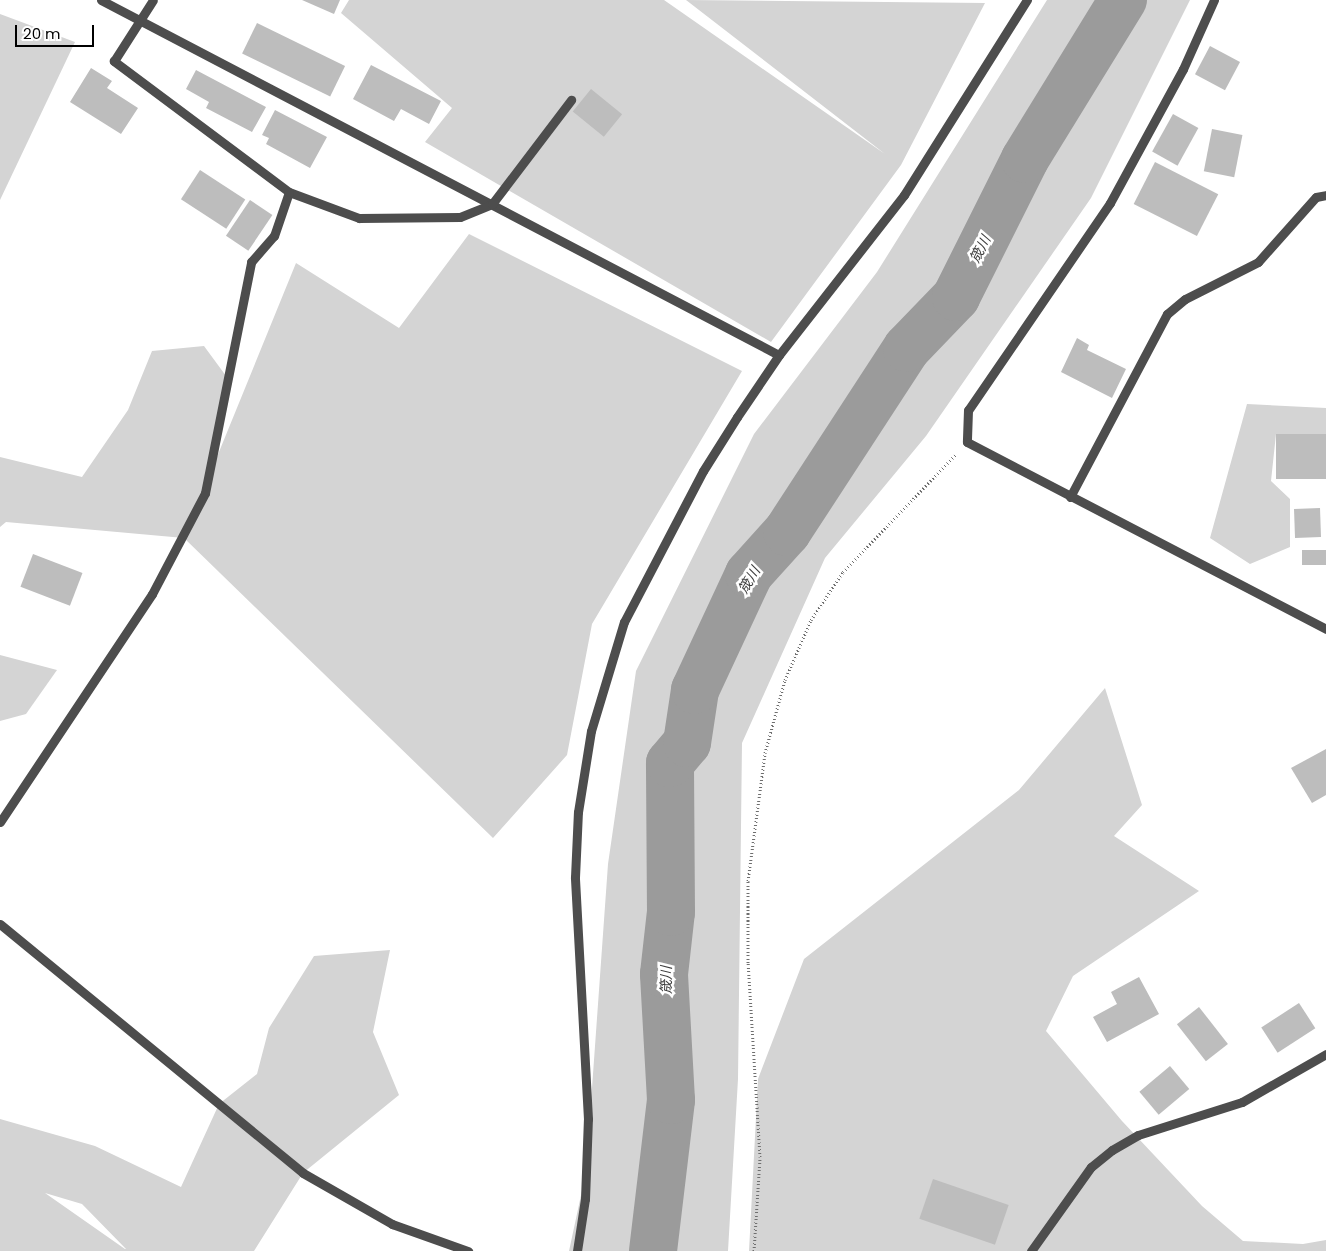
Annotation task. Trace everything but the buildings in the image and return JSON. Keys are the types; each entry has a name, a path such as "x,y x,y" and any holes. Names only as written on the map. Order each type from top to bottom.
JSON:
{"street":[{"path":"100,0 779,355"},
{"path":"153,0 114,62 289,192 359,218 460,217 492,204 570,100"},
{"path":"577,1251 585,1199 588,1119 575,877 578,812 591,731 607,670 632,605 703,471 779,355 904,195 1027,0"},
{"path":"1214,0 1183,69 1110,203 968,410 967,442 1326,629"},
{"path":"0,822 152,594 205,493 251,262 274,236 289,192"},
{"path":"1070,497 1167,314 1185,298 1258,262 1316,198 1326,195"},
{"path":"0,924 303,1173 392,1224 468,1251"},
{"path":"1031,1251 1091,1167 1112,1150 1138,1134 1242,1102 1326,1054"}],"path":[{"path":"754,1251 760,1157 748,881 765,753 785,680 811,620 843,572 967,442"}],"shaded area":[{"path":"349,0 664,0 885,154 686,0 985,3 901,165 771,342 425,142 452,108 341,13"},
{"path":"1047,0 1190,0 1091,198 926,436 825,558 742,743 738,1079 728,1251 569,1251 586,1172 608,864 636,671 754,434 877,272"},
{"path":"0,14 75,42 0,200"},
{"path":"469,234 742,371 592,624 567,755 493,838 184,538 6,522 0,527 0,457 82,477 128,410 152,351 204,346 229,380 210,474 296,263 399,328"},
{"path":"1247,404 1326,408 1326,434 1276,434 1271,481 1290,499 1290,547 1250,564 1210,538"},
{"path":"0,655 57,670 26,714 0,721"},
{"path":"1105,688 1142,805 1114,836 1199,891 1073,976 1046,1031 1122,1121 1202,1206 1243,1241 1303,1244 1326,1240 1326,1251 749,1251 758,1079 804,959 1019,790"},
{"path":"390,950 373,1032 399,1095 303,1173 254,1251 0,1251 0,1119 95,1146 181,1187 219,1104 257,1074 269,1028 314,956","holes":["45,1193 82,1204 126,1249"]}],"waterway":[{"name":"筬川","path":"653,1251 671,1100 664,974 671,912 670,763 687,743 695,690 749,574 787,532 907,348 956,297 1025,159 1123,0"}]}
